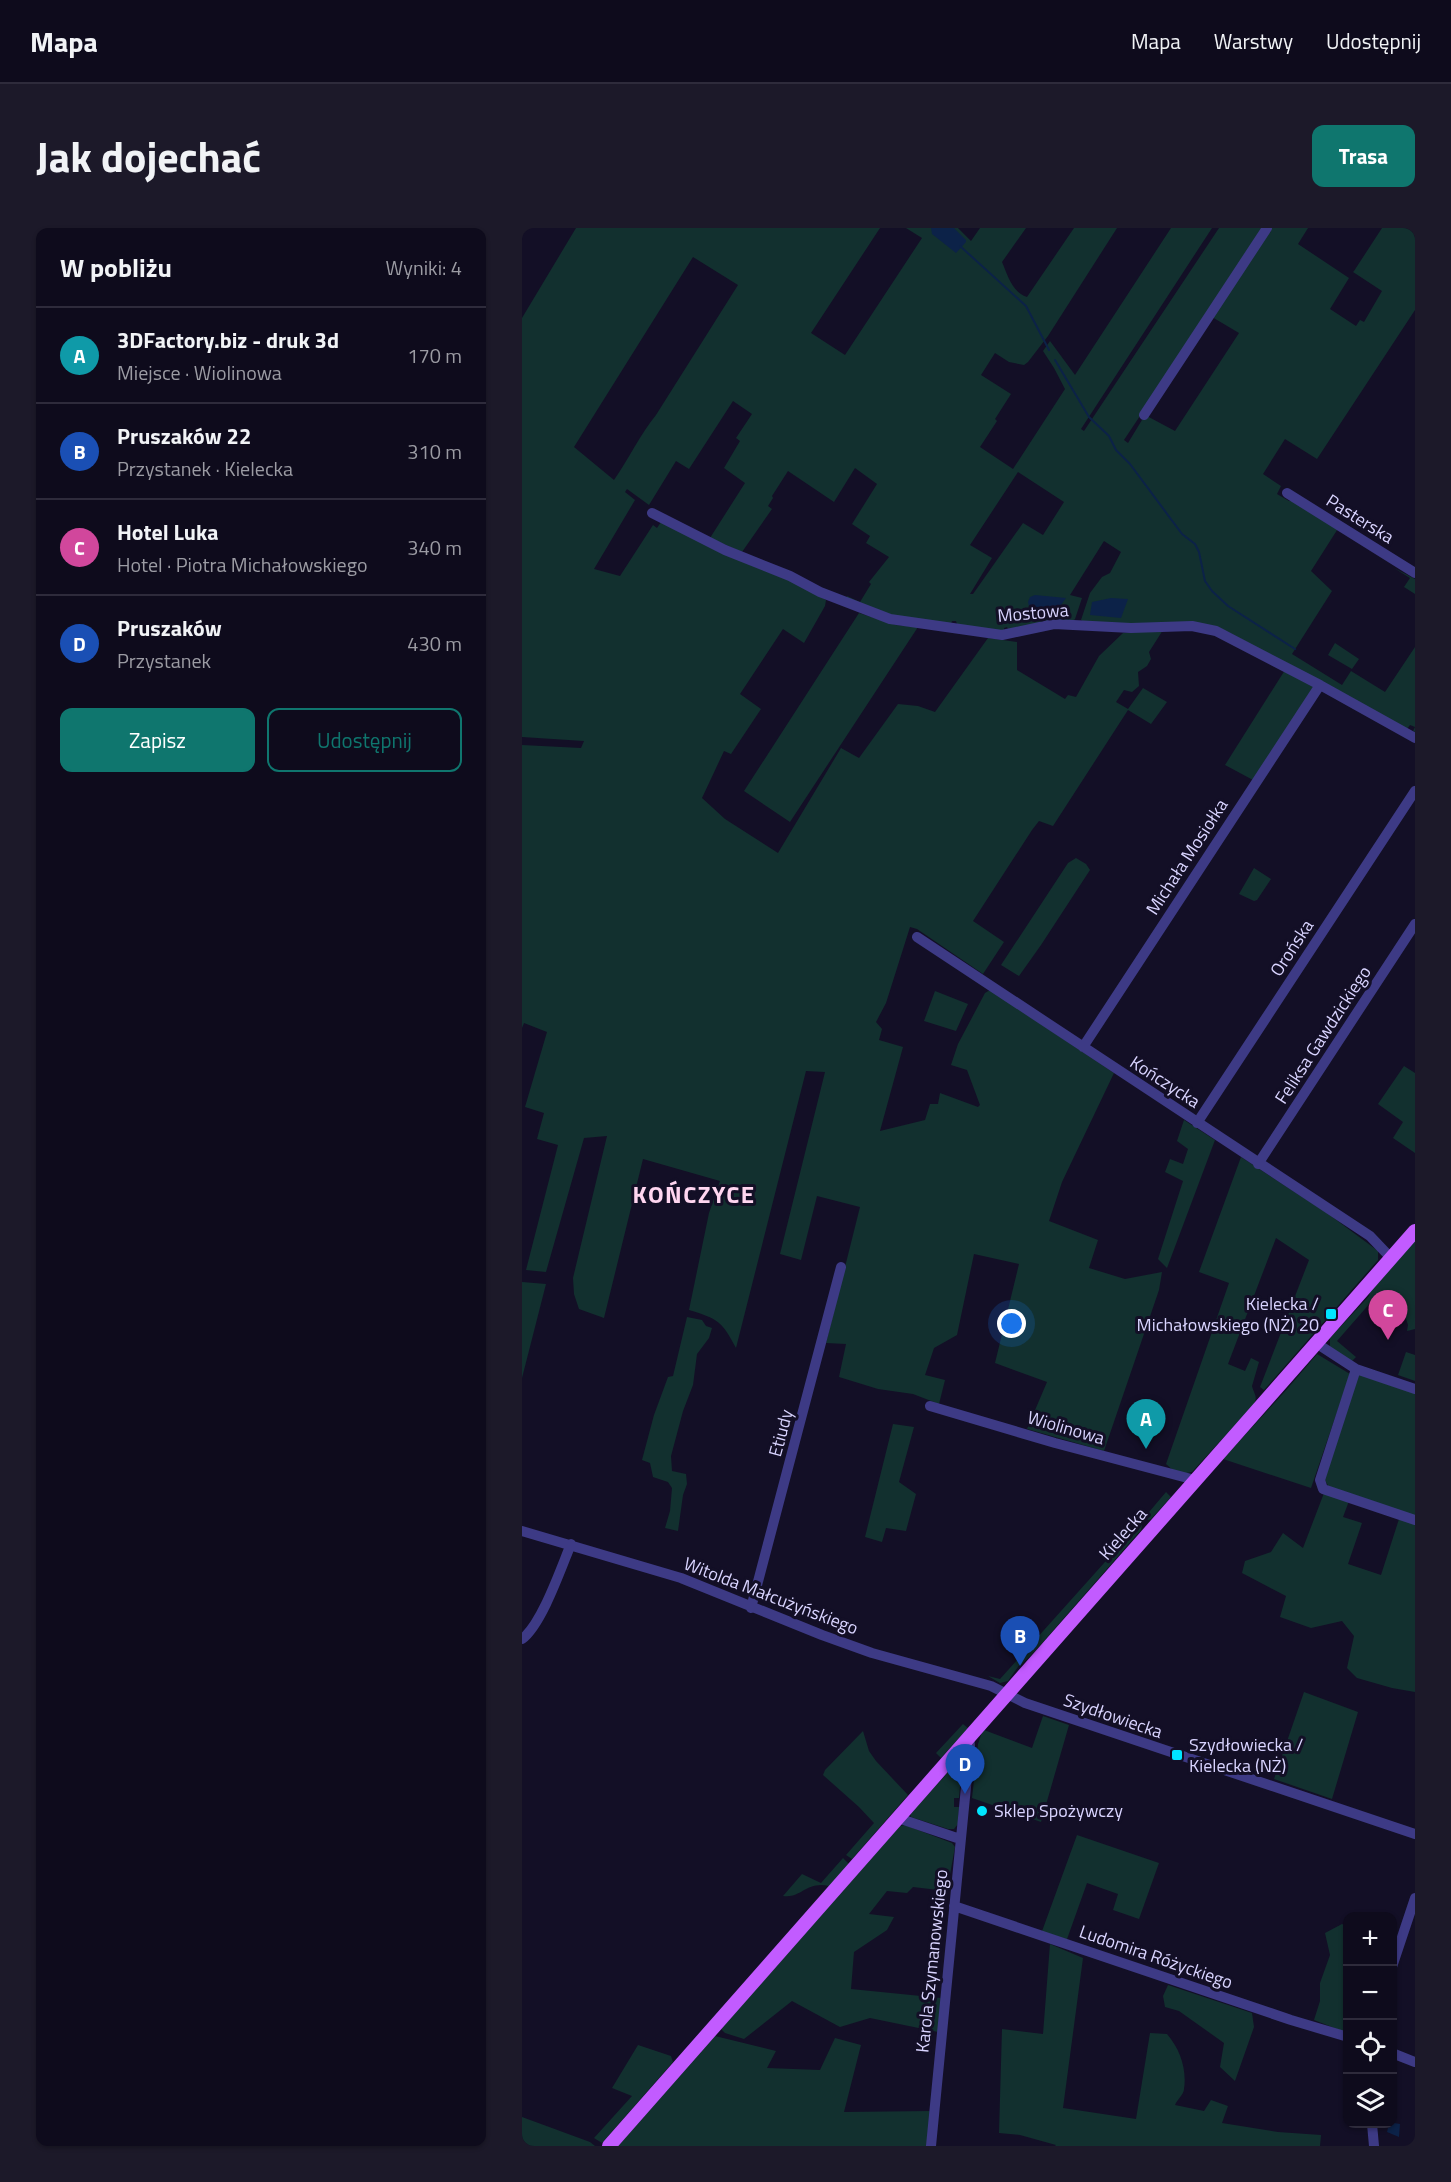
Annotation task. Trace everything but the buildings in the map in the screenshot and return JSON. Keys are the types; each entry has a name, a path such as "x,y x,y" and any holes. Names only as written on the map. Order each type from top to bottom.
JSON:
{"main road":[{"name":"Kielecka","path":"609,2146 1415,1231"}],"street":[{"path":"1144,415 1267,228"},
{"name":"Pasterska","path":"1287,493 1415,573"},
{"name":"Mostowa","path":"652,513 725,550 785,573 820,592 883,617 1002,634 1054,624 1131,628 1200,627 1222,633 1320,684 1415,738"},
{"name":"Michała Mosiołka","path":"1083,1047 1320,684"},
{"name":"Orońska","path":"1197,1123 1415,791"},
{"name":"Feliksa Gawdzickiego","path":"1258,1164 1415,924"},
{"name":"Kończycka","path":"917,937 1370,1236 1391,1258"},
{"name":"Etiudy","path":"751,1608 841,1267"},
{"path":"1316,1343 1356,1369 1415,1389"},
{"path":"1356,1369 1320,1480 1323,1489 1415,1520"},
{"name":"Wiolinowa","path":"930,1406 1055,1443 1195,1480"},
{"name":"Witolda Małcużyńskiego","path":"522,1531 681,1578 751,1608 852,1646 991,1686 1006,1695"},
{"path":"522,1639 528,1634 543,1607 571,1544"},
{"name":"Szydłowiecka","path":"1006,1695 1415,1834"},
{"name":"Karola Szymanowskiego","path":"931,2146 969,1737"},
{"path":"946,1763 959,1769 966,1779"},
{"path":"898,1818 960,1839"},
{"path":"1392,1966 1415,1898"},
{"name":"Ludomira Różyckiego","path":"954,1906 1343,2036"},
{"path":"1397,2055 1415,2062"},
{"path":"1372,2128 1374,2146"}],"green space":[{"path":"576,228 880,228 811,333 845,355 922,238 906,228 958,228 971,241 980,228 1026,228 1002,262 1014,287 1027,297 1074,228 1117,228 1048,336 1028,362 1024,365 1009,362 995,353 981,375 1011,394 980,447 1013,469 1065,389 1043,351 1050,341 1075,375 1171,228 1212,228 1081,429 1084,431 1219,228 1265,228 1124,440 1128,443 1145,415 1175,431 1239,333 1212,317 1266,234 1271,232 1271,228 1308,228 1298,244 1349,278 1330,309 1356,326 1360,320 1364,322 1382,291 1353,272 1382,228 1415,228 1415,310 1317,459 1285,439 1263,474 1281,486 1277,494 1289,501 1296,501 1339,527 1311,571 1332,591 1292,654 1342,685 1351,671 1385,692 1415,647 1415,727 1410,725 1407,729 1228,632 1084,622 1081,620 1090,593 1102,577 1110,573 1121,552 1104,541 1070,595 1082,598 1072,622 1009,631 1007,627 1004,628 1004,632 957,624 956,621 952,621 951,624 891,617 846,599 847,596 860,602 871,584 869,582 889,557 866,543 870,536 852,524 877,484 855,468 834,502 788,471 772,496 768,506 772,509 742,552 710,538 745,483 724,468 740,441 736,438 752,414 733,401 689,469 676,461 649,505 627,489 625,492 635,500 594,569 620,576 653,525 657,528 661,522 798,584 826,600 825,606 804,643 783,629 740,694 761,709 731,754 724,751 702,798 725,819 778,853 841,748 859,758 898,704 918,706 935,712 988,638 1017,642 1017,670 1065,699 1068,695 1076,697 1099,656 1123,633 1163,630 1149,652 1151,659 1147,666 1138,672 1139,686 1132,692 1124,690 1116,702 1128,709 1143,688 1167,702 1151,724 1128,710 1053,826 1039,821 1032,830 973,921 1004,942 983,974 917,929 910,927 886,1003 876,1022 882,1029 879,1040 903,1047 880,1131 925,1120 930,1104 938,1104 940,1093 978,1107 980,1105 967,1070 951,1065 958,1044 985,993 990,990 1114,1073 1062,1182 1049,1221 1098,1240 1089,1268 1125,1279 1162,1272 1159,1290 1104,1451 1027,1429 1047,1382 995,1363 1019,1264 974,1254 957,1335 934,1348 925,1375 945,1380 939,1404 913,1394 878,1389 839,1377 846,1344 826,1343 860,1207 817,1196 801,1260 780,1254 825,1072 806,1071 736,1348 723,1326 707,1316 689,1310 709,1213 720,1181 643,1159 604,1318 579,1309 574,1294 573,1278 607,1136 584,1138 546,1272 526,1270 558,1145 537,1139 544,1113 525,1107 547,1032 524,1023 522,1028 522,745 581,748 584,741 522,737 522,318","holes":["693,257 738,285 614,480 574,447","1018,472 1064,502 1043,535 1023,523 973,594 970,594 992,558 970,545"]},
{"path":"1394,568 1415,579 1415,594 1404,587 1410,578"},
{"path":"859,613 896,625 918,627 790,822 744,791"},
{"path":"1335,643 1359,659 1352,669 1328,655"},
{"path":"1285,670 1314,686 1253,780 1225,765"},
{"path":"1076,858 1086,864 1090,870 1019,976 1001,965 1068,863"},
{"path":"1254,868 1271,879 1254,901 1239,894"},
{"path":"935,991 968,1004 956,1031 924,1021"},
{"path":"1404,1066 1415,1073 1415,1153 1393,1138 1403,1122 1378,1104"},
{"path":"1184,1120 1215,1140 1167,1268 1158,1259 1183,1181 1165,1172 1170,1159 1183,1164 1188,1149 1177,1141"},
{"path":"1241,1157 1327,1213 1378,1251 1378,1260 1264,1390 1260,1387 1309,1260 1276,1238 1228,1364 1245,1371 1251,1358 1259,1362 1252,1386 1256,1397 1254,1404 1192,1472 1181,1473 1166,1464 1229,1283 1199,1272"},
{"path":"1415,1240 1415,1329 1407,1331 1408,1325 1402,1306 1389,1303 1378,1294 1337,1341 1356,1357 1351,1362 1330,1348 1330,1338 1369,1296"},
{"path":"522,1282 546,1284 522,1378"},
{"path":"687,1317 702,1320 706,1326 712,1328 709,1338 697,1354 693,1385 683,1411 671,1456 672,1471 686,1474 687,1484 683,1495 678,1531 665,1528 670,1511 672,1488 668,1482 653,1477 650,1463 642,1460 654,1415 668,1377 673,1376"},
{"path":"1406,1352 1415,1355 1415,1381 1398,1375"},
{"path":"1317,1354 1350,1374 1311,1488 1223,1459 1288,1388"},
{"path":"1358,1371 1415,1391 1415,1516 1329,1487 1324,1479"},
{"path":"893,1424 914,1427 899,1482 916,1494 906,1531 886,1528 882,1542 865,1537"},
{"path":"1166,1492 1171,1497 1151,1519 1144,1518"},
{"path":"1324,1493 1349,1501 1343,1517 1362,1523 1348,1564 1381,1575 1399,1519 1415,1524 1415,1692 1357,1678 1347,1668 1354,1636 1342,1621 1311,1628 1280,1617 1286,1596 1242,1573 1245,1561 1271,1552 1283,1533 1303,1548"},
{"path":"1139,1524 1142,1525 1141,1530 1036,1650 1020,1664 1008,1681 1000,1683 988,1676 1000,1679"},
{"path":"1304,1692 1358,1712 1332,1799 1274,1779"},
{"path":"1043,1716 1069,1725 1041,1822 972,1798 978,1744 982,1732 984,1730 1032,1748"},
{"path":"963,1724 968,1728 941,1758 936,1753"},
{"path":"863,1731 869,1751 876,1761 908,1795 852,1859 846,1855 874,1823 823,1775 825,1770"},
{"path":"950,1768 961,1776 959,1798 954,1798 954,1807 959,1807 958,1824 954,1829 948,1829 911,1817 910,1813"},
{"path":"905,1825 952,1843 955,1847 947,1891 913,1887 907,1893 887,1891 869,1914 894,1917 887,1930 854,1952 851,1989 941,1998 938,2032 870,2018 840,2027 792,2001 744,2039 725,2033 721,2029 900,1826"},
{"path":"1077,1835 1159,1863 1139,1919 1113,1910 1118,1894 1087,1883 1066,1942 1041,1934"},
{"path":"843,1858 849,1864 829,1886 815,1886 795,1895 783,1896 802,1874 821,1883"},
{"path":"1343,1924 1343,2031 1314,2020 1320,2001 1320,1983 1330,1955 1325,1933"},
{"path":"1050,1944 1083,1958 1063,2108 1136,2119 1150,2033 1167,2034 1179,2053 1185,2082 1184,2091 1175,2105 1204,2111 1211,2100 1228,2106 1222,2123 1278,2132 1321,2135 1320,2146 1055,2146 1020,2135 999,2133 1002,2029 1043,2034"},
{"path":"1168,1985 1252,2013 1254,2027 1235,2081 1220,2067 1224,2043 1179,2011 1165,2007 1163,1996"},
{"path":"715,2036 776,2051 767,2068 820,2070 835,2038 861,2045 844,2112 932,2111 928,2146 618,2146"},
{"path":"638,2045 671,2056 673,2062 602,2143 594,2138 632,2096 612,2088"},
{"path":"522,2117 590,2142 595,2146 522,2146"}],"water":[{"path":"931,228 954,228 966,242 956,253 932,234"},
{"path":"1035,595 1066,598 1056,612 1030,610 1028,602 1030,597"},
{"path":"1111,598 1128,599 1121,618 1090,615 1092,602"},
{"path":"1397,2124 1400,2124 1399,2137 1387,2132 1388,2128 1397,2128"}],"waterway":[{"path":"960,246 1026,306 1049,350"},
{"path":"1055,360 1089,417 1109,436 1116,450 1130,464 1182,534 1195,544 1205,581 1212,591 1228,606 1295,649"}],"place":[{"name":"Kielecka / Michałowskiego (NŻ) 20","path":"1331,1314"},
{"name":"Hotel Luka","path":"1388,1340"},
{"name":"3DFactory.biz - druk 3d","path":"1146,1449"},
{"name":"Pruszaków 22","path":"1020,1666"},
{"name":"Szydłowiecka / Kielecka (NŻ)","path":"1177,1755"},
{"name":"Pruszaków","path":"965,1794"},
{"name":"Sklep Spożywczy","path":"982,1811"}],"district":[{"name":"KOŃCZYCE","path":"694,1195"}]}
